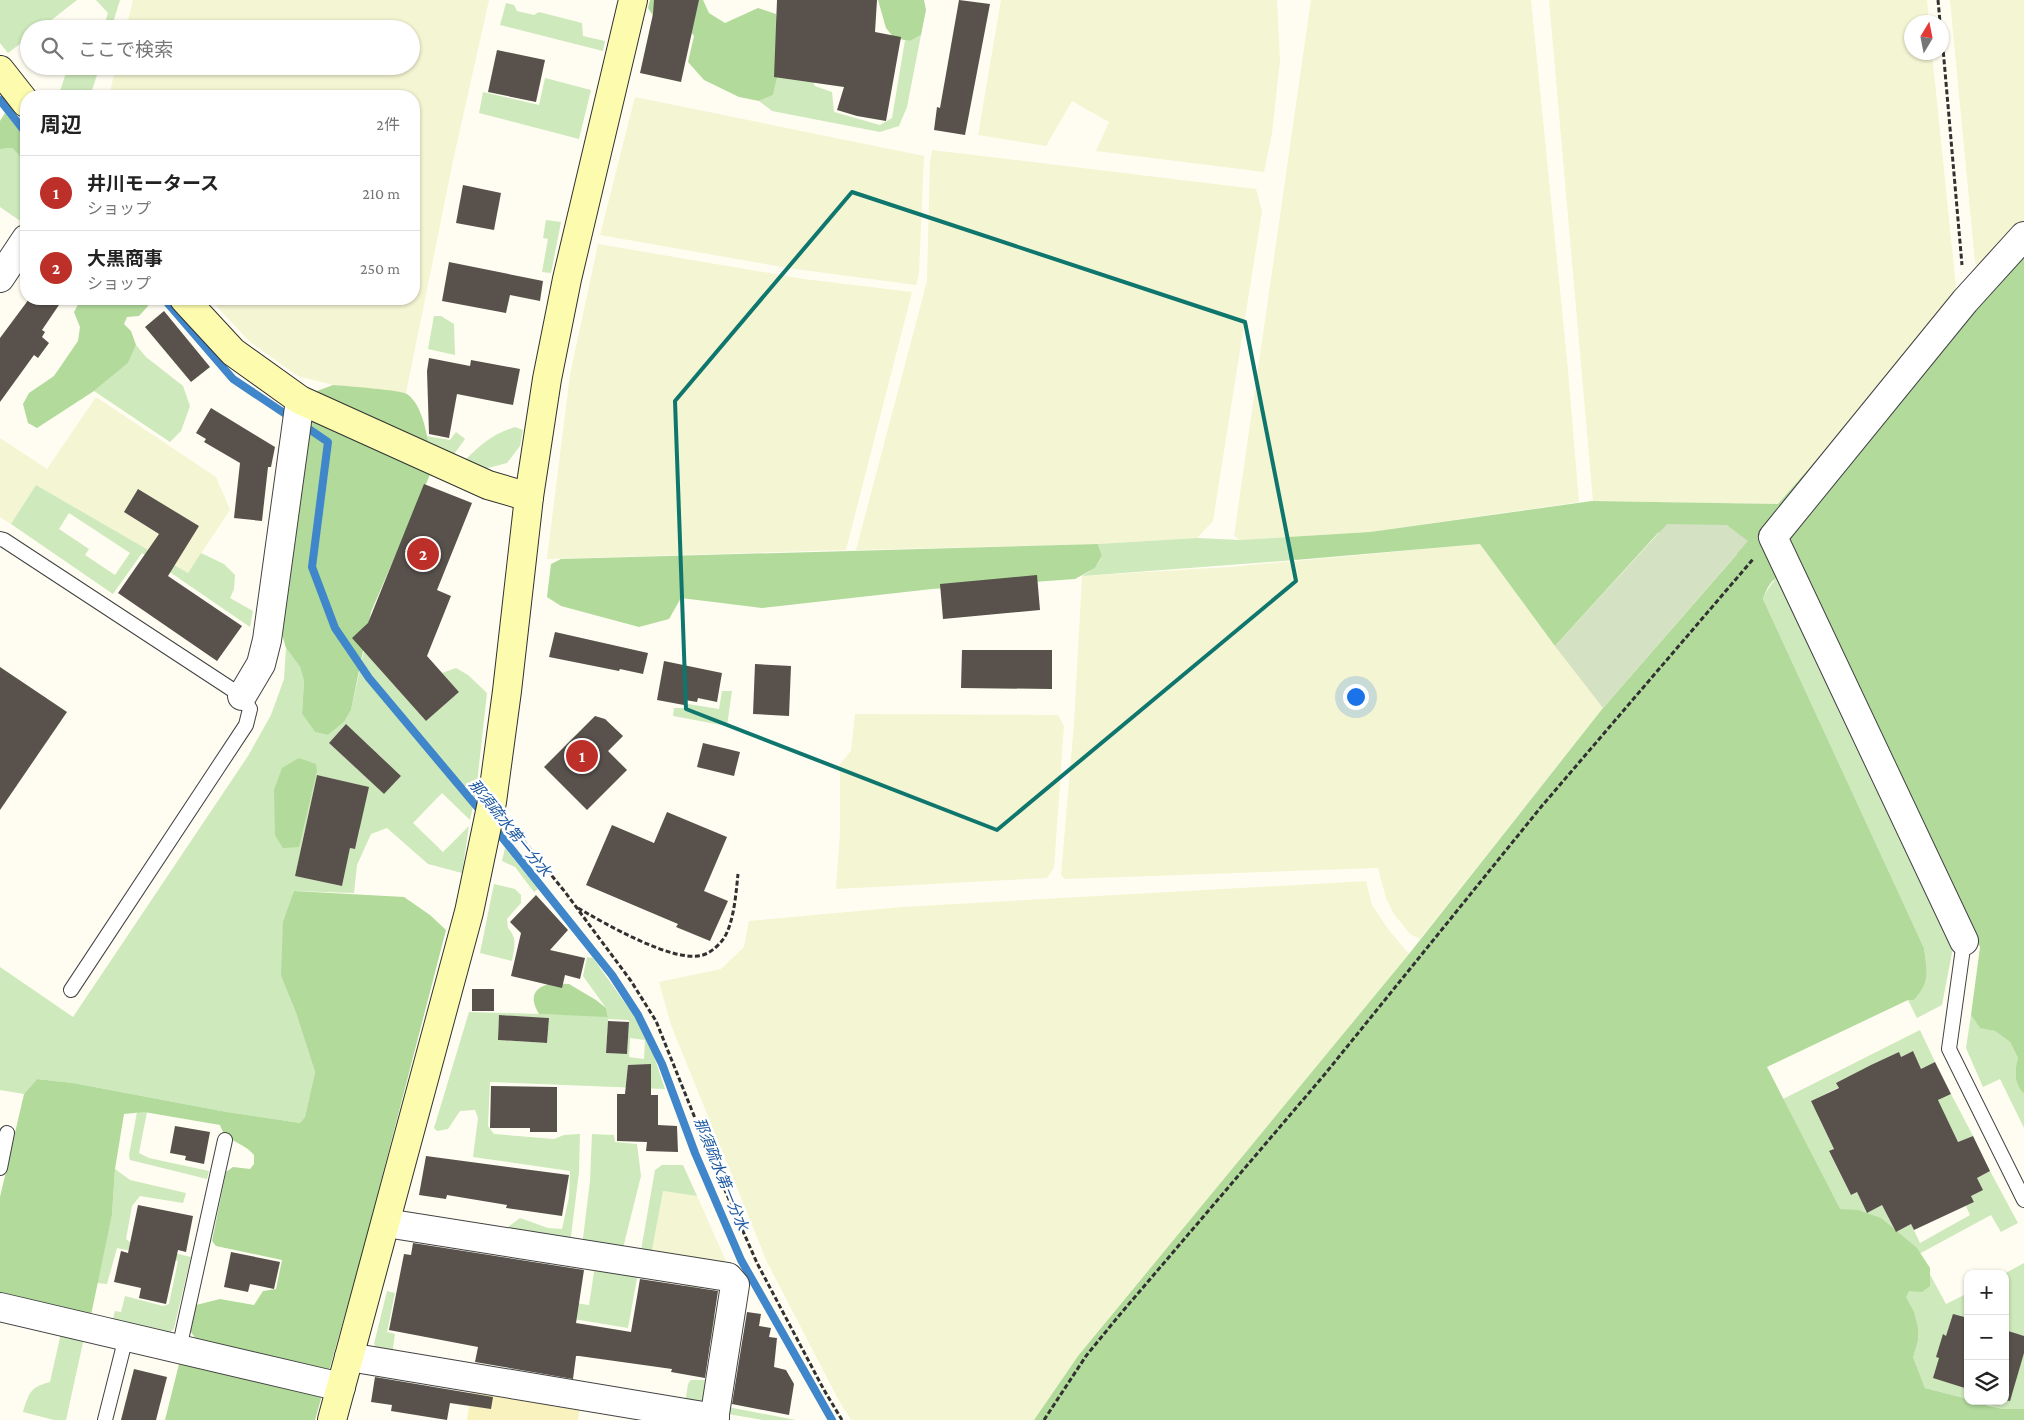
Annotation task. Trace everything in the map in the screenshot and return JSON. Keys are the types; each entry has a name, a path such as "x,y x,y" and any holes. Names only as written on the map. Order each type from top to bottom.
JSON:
{"street":[{"path":"332,1420 469,912 492,802 507,691 529,497 547,379 567,279 632,0"},
{"path":"0,70 20,95"},
{"path":"1964,941 1773,536 1965,301 2024,236"},
{"path":"0,278 20,248"},
{"path":"190,305 233,352 300,400 488,485 529,497"},
{"path":"242,696 261,664 267,640 300,400"},
{"path":"349,1358 715,1419 735,1285 728,1277 386,1223"},
{"path":"0,1307 341,1387"}],"lane":[{"path":"0,539 242,696 250,709 246,725 71,990"},
{"path":"1964,941 1949,1049 2024,1200"},
{"path":"0,1168 7,1133"},
{"path":"179,1349 225,1140"},
{"path":"105,1420 126,1337"}],"path":[{"path":"1938,0 1939,15"},
{"path":"1944,60 1965,301"},
{"path":"1044,1420 1086,1356 1117,1318 1326,1074 1540,807 1773,536"},
{"path":"492,802 576,906 631,981 656,1021 757,1263 824,1390 842,1420"},
{"path":"576,906 636,939 665,950 702,955 715,948 725,937 734,908 738,874"}],"highlighted area":[{"path":"852,192 1245,322 1296,581 997,830 686,709 675,401"}],"green space":[{"path":"0,0 77,0 51,20 20,20 20,44 8,53 0,43"},
{"path":"96,0 120,0 114,20 106,20 108,13"},
{"path":"133,0 489,0 453,161 406,393 333,385 298,376 250,342 216,305 420,305 420,90 110,90 114,75 420,75 420,20 128,20"},
{"path":"650,0 703,0 709,13 725,23 758,8 776,14 782,57 773,95 759,101 739,97 704,80 688,62 694,36 685,24 653,16 648,8"},
{"path":"878,0 924,0 926,10 921,35 910,41 894,38 886,28"},
{"path":"1001,0 1277,0 1280,61 1272,133 1264,172 1096,151 1109,122 1072,101 1046,146 978,135"},
{"path":"1311,0 1531,0 1568,370 1579,502 1370,532 1240,540 1234,536"},
{"path":"1549,0 1927,0 1928,15 1904,15 1904,60 1933,60 1957,297 1778,504 1593,501"},
{"path":"1950,0 2024,0 2024,222 1980,270 1975,262"},
{"path":"506,3 514,5 517,11 534,15 539,12 582,23 583,36 605,41 603,51 500,25"},
{"path":"921,35 907,107 899,126 880,132 772,111 759,101 773,95 782,57 808,73 815,86 832,92 834,112 880,125 892,118 905,40 910,41"},
{"path":"97,75 92,90 60,90 65,76"},
{"path":"545,78 591,90 579,139 479,113 483,92 539,105"},
{"path":"635,97 924,156 919,273 916,285 788,268 600,235"},
{"path":"5,113 20,132 20,156 12,148 0,149 0,121"},
{"path":"12,148 20,156 20,221 0,207 0,149"},
{"path":"932,150 1256,189 1262,211 1213,521 1197,538 1098,544 856,550 927,281 930,162"},
{"path":"546,220 561,222 551,273 542,272 548,239 543,238"},
{"path":"2024,222 2024,1094 2018,1086 2016,1068 2018,1058 2010,1042 1995,1031 1980,1028 1971,1015 1980,947 1799,569 1786,573 1772,581 1763,599 1924,948 1927,970 1923,987 1914,1000 1908,1000 1767,1067 1840,1209 1858,1210 1881,1218 1917,1248 1930,1268 1930,1286 1922,1292 1909,1291 1906,1297 1914,1312 1918,1328 1918,1340 1913,1357 1925,1388 1964,1398 1964,1405 2024,1409 2024,1420 1034,1420 1078,1356 1409,954 1603,708 1737,554 1718,535 1678,525 1658,533 1555,646 1480,544 1295,560 1288,550 1288,537 1370,532 1592,501 1778,504"},
{"path":"598,244 804,279 912,292 846,550 547,559 570,375"},
{"path":"78,305 148,306 139,316 127,317 124,324 131,331 136,345 128,363 94,391 37,428 28,423 23,404 29,393 54,376 78,341 80,327 74,312"},
{"path":"434,316 441,316 454,324 455,355 428,349"},
{"path":"136,345 146,357 183,386 190,406 181,431 170,442 94,391 128,363"},
{"path":"333,385 407,394 418,408 426,429 432,470 371,612 351,710 344,722 328,735 315,732 302,714 304,681 300,667 286,648 281,631 308,414 317,391"},
{"path":"96,397 216,477 230,510 188,573 36,485 11,524 0,517 0,438 47,469","holes":["138,489 199,526 184,550 124,512"]},
{"path":"515,427 523,430 520,446 507,463 484,469 464,461 487,440"},
{"path":"456,432 465,439 452,457 428,447 426,436 450,440"},
{"path":"36,485 188,573 201,553 224,564 235,575 234,589 230,598 253,611 250,627 142,553 113,594 11,524","holes":["69,513 130,553 115,575 85,555 89,549 59,529"]},
{"path":"1667,524 1727,525 1748,541 1603,708 1555,646"},
{"path":"1288,537 1288,550 1295,560 1082,576 1095,568 1102,557 1098,544 1197,538 1240,540"},
{"path":"1098,544 1102,556 1095,568 1075,579 932,589 762,608 681,598 669,619 639,627 561,606 547,597 551,564 561,559"},
{"path":"1480,544 1603,708 1420,939 1410,934 1394,914 1386,898 1378,868 1065,879 1061,875 1074,724 1082,576 1229,567"},
{"path":"1778,575 1954,942 1942,1005 1917,1018 1908,1000 1914,1000 1925,982 1927,970 1924,948 1763,599"},
{"path":"286,648 300,667 304,681 302,714 315,732 328,735 344,722 351,710 364,651 426,721 459,692 442,673 456,668 468,675 487,693 476,792 470,820 442,793 413,823 443,852 469,826 462,873 428,864 387,828 371,834 357,865 354,893 294,891 281,976 296,1013 315,1072 305,1117 300,1123 227,1112 73,1083 37,1079 24,1094 0,1090 0,967 73,1017 248,756 271,715 284,679","holes":["346,724 401,776 384,794 329,743","317,775 364,786 355,827 360,829 355,849 350,848 342,886 295,876"]},
{"path":"722,691 732,691 727,726 673,716 674,708 685,708 688,704 719,709"},
{"path":"855,714 1058,715 1064,726 1054,868 1047,878 836,889 840,834 840,764 851,751"},
{"path":"299,758 316,764 317,771 299,847 283,848 275,835 274,790 282,768"},
{"path":"505,848 538,889 534,892 515,867 502,861"},
{"path":"1366,881 1372,905 1388,929 1409,954 1078,1356 1034,1420 851,1420 839,1401 767,1262 671,1025 659,982 721,969 744,947 749,921 902,907"},
{"path":"494,884 515,889 521,895 521,903 507,919 508,928 514,940 512,961 480,953"},
{"path":"294,891 404,897 430,915 446,930 361,1258 315,1420 165,1420 179,1364 192,1358 198,1342 189,1329 196,1305 220,1299 254,1305 263,1291 276,1289 282,1260 216,1246 212,1241 226,1172 233,1167 250,1169 254,1164 254,1155 245,1147 230,1139 222,1131 220,1125 144,1112 124,1114 115,1169 112,1215 91,1315 0,1298 0,1197 24,1094 37,1079 73,1083 227,1112 300,1123 305,1117 315,1072 296,1013 281,976 283,922"},
{"path":"587,957 593,958 635,1017 651,1047 665,1089 490,1082 488,1126 494,1134 554,1139 564,1135 580,1134 579,1172 570,1244 506,1235 508,1227 520,1218 548,1228 562,1229 569,1197 570,1171 473,1157 478,1118 475,1110 460,1111 448,1129 437,1131 434,1128 469,1012 608,1016 606,1008 583,976","holes":["499,1015 549,1018 547,1043 498,1040","608,1019 629,1020 627,1054 606,1053","630,1038 645,1040 644,1059 629,1057"]},
{"path":"552,983 569,984 596,1000 606,1008 608,1017 539,1014 534,1003 535,994 541,988"},
{"path":"1971,1015 1980,1027 1995,1031 2010,1042 2018,1058 2016,1078 2018,1086 2024,1094 2024,1128 2000,1079 1983,1087 1966,1048"},
{"path":"1920,1030 1935,1062 1921,1071 1913,1051 1811,1101 1834,1149 1829,1152 1851,1195 1857,1192 1867,1213 1882,1205 1896,1232 1911,1224 1920,1243 1970,1215 1966,1206 1974,1202 1971,1196 1982,1190 1977,1178 1990,1171 2018,1223 2001,1232 1991,1215 1919,1254 1946,1304 1964,1295 1964,1398 1925,1388 1913,1357 1783,1099"},
{"path":"1951,1094 1973,1136 1958,1142 1938,1100"},
{"path":"137,1112 147,1112 139,1153 149,1158 209,1171 207,1179 130,1160 129,1155"},
{"path":"592,1134 614,1135 615,1142 637,1144 641,1176 622,1252 582,1246 590,1181"},
{"path":"662,1165 683,1165 697,1196 663,1191 651,1256 640,1256 655,1170"},
{"path":"115,1169 130,1180 186,1193 183,1203 140,1196 132,1206 126,1239 131,1243 191,1257 174,1328 167,1337 111,1326 115,1311 121,1312 125,1296 163,1306 169,1304 178,1261 117,1248 107,1284 97,1283 112,1215"},
{"path":"663,1191 697,1196 729,1268 651,1256"},
{"path":"545,1259 550,1260 544,1294 549,1299 589,1305 595,1266 638,1273 628,1328 537,1313"},
{"path":"2024,1263 2024,1409 2003,1409 1989,1405 2009,1405 2009,1271"},
{"path":"685,1280 702,1284 698,1313 721,1317 708,1407 685,1403 688,1384 691,1380 708,1380 715,1340 677,1333"},
{"path":"387,1291 395,1293 387,1332 395,1334 392,1355 378,1352 374,1344"},
{"path":"61,1333 84,1338 66,1420 54,1420 23,1412 31,1392 38,1386 50,1382"},
{"path":"728,1407 796,1420 763,1420 722,1413"}],"sand":[{"path":"472,1388 580,1405 578,1420 467,1420"}],"building":[{"path":"654,0 699,0 681,82 640,73 653,14"},
{"path":"777,0 877,0 875,32 901,37 886,121 837,110 844,87 774,77"},
{"path":"959,0 990,4 965,135 934,130 937,107 940,108"},
{"path":"497,50 545,60 536,102 488,92"},
{"path":"463,185 501,193 494,230 456,223"},
{"path":"449,262 543,281 540,301 510,295 506,313 442,301"},
{"path":"25,305 59,305 42,330 45,332 42,337 49,343 38,358 34,355 0,402 0,338"},
{"path":"164,311 210,367 191,382 145,327"},
{"path":"429,358 470,366 471,360 520,369 513,405 457,394 449,438 429,434 427,371"},
{"path":"211,408 275,447 271,467 268,467 262,521 234,518 240,463 204,442 206,439 196,433"},
{"path":"424,484 472,503 437,590 451,596 427,656 459,692 426,721 352,638 368,623"},
{"path":"138,489 199,526 168,576 242,626 217,661 118,593 159,534 124,512"},
{"path":"1037,575 1040,610 943,619 940,584"},
{"path":"555,632 648,653 643,674 549,657"},
{"path":"962,650 1052,650 1052,689 961,688"},
{"path":"664,661 722,673 717,702 698,698 697,702 685,700 684,705 657,700"},
{"path":"755,664 791,666 789,716 753,714"},
{"path":"0,667 67,712 0,810"},
{"path":"595,716 605,719 623,736 608,751 627,770 587,810 544,767"},
{"path":"346,724 401,776 384,794 329,743"},
{"path":"703,743 740,752 734,776 697,767"},
{"path":"317,775 369,787 355,849 350,848 342,886 295,876"},
{"path":"667,812 727,837 704,891 728,901 710,941 676,927 678,924 586,885 612,825 654,843"},
{"path":"536,895 568,930 550,950 585,958 580,979 565,975 562,988 511,976 521,933 510,922"},
{"path":"472,989 494,989 494,1011 472,1011"},
{"path":"499,1015 549,1018 547,1043 498,1040"},
{"path":"608,1021 629,1022 627,1054 606,1053"},
{"path":"1913,1051 1921,1069 1935,1062 1951,1094 1938,1100 1958,1142 1973,1136 1990,1171 1977,1178 1983,1190 1971,1196 1974,1202 1914,1230 1911,1224 1896,1232 1882,1205 1867,1213 1857,1192 1851,1195 1829,1151 1834,1149 1811,1101 1839,1088 1836,1083 1871,1065 1899,1052 1901,1057"},
{"path":"651,1064 651,1095 658,1095 658,1125 677,1126 678,1152 646,1151 647,1142 617,1141 617,1094 625,1094 628,1065"},
{"path":"491,1086 557,1087 557,1132 530,1132 530,1128 490,1128"},
{"path":"175,1126 210,1132 204,1164 185,1160 186,1156 170,1153"},
{"path":"426,1156 569,1175 562,1216 506,1208 507,1205 447,1195 446,1199 419,1195"},
{"path":"138,1205 193,1216 186,1252 178,1250 166,1304 139,1298 141,1288 114,1282 121,1251 128,1253"},
{"path":"413,1243 584,1270 576,1323 631,1332 640,1279 718,1291 705,1378 671,1372 672,1369 576,1356 573,1379 475,1362 478,1347 389,1330 404,1254 411,1255"},
{"path":"231,1252 280,1262 274,1289 250,1284 248,1292 224,1287"},
{"path":"747,1312 761,1314 759,1326 771,1328 769,1337 777,1338 774,1367 786,1370 794,1384 789,1415 732,1404"},
{"path":"1953,1314 1964,1317 1964,1388 1933,1378 1939,1358 1936,1357 1943,1334 1946,1336"},
{"path":"2009,1331 2024,1336 2024,1353 2010,1401"},
{"path":"134,1369 167,1377 156,1420 121,1420"},
{"path":"375,1377 493,1397 491,1409 450,1403 447,1420 391,1411 392,1405 371,1402"}],"waterway":[{"name":"那須疏水第一分水","path":"0,100 20,125"},
{"name":"那須疏水第一分水","path":"169,305 233,379 293,419"},
{"name":"那須疏水第一分水","path":"303,425 328,442 312,567 335,628 369,678 483,814"},
{"name":"那須疏水第一分水","path":"493,826 612,975 638,1015 662,1064 695,1153 741,1260 832,1420"}],"place":[{"name":"大黒商事","path":"423,554"},
{"name":"井川モータース","path":"582,756"}]}
